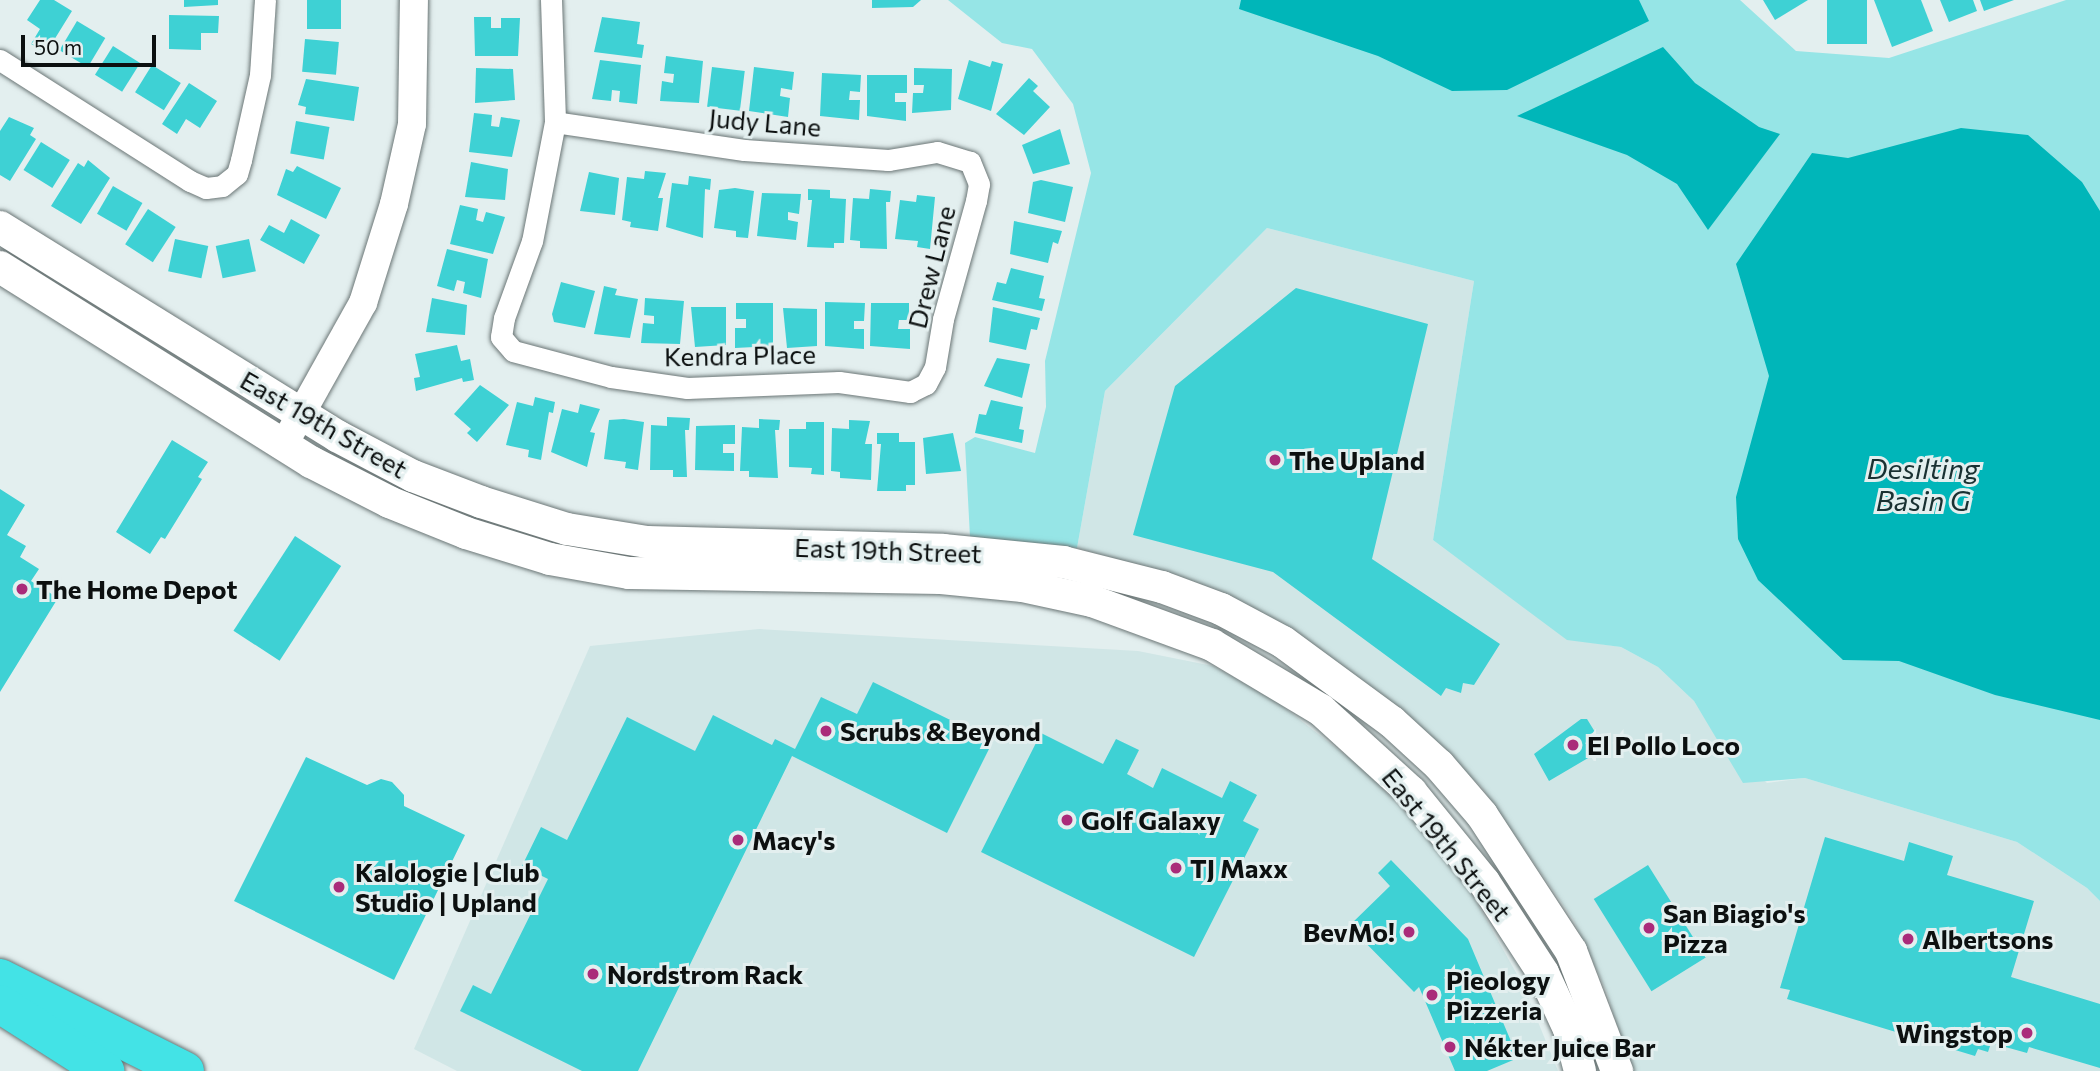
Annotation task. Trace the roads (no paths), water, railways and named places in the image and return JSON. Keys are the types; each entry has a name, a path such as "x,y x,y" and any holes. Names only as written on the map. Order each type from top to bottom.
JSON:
{"highway":[{"path":"0,978 185,1071"},
{"path":"0,1004 105,1071"}],"main road":[{"name":"East 19th Street","path":"0,227 298,413 413,476 568,529 647,542 1023,556 1098,569 1221,609 1283,642 1341,681 1447,773 1519,865 1571,951 1617,1071"},
{"name":"East 19th Street","path":"0,267 283,446 389,502 550,559 629,573 941,578 1023,586 1092,601 1212,645 1321,710 1411,792 1484,882 1543,973 1569,1029 1580,1071"}],"street":[{"path":"0,60 177,169 190,181 206,188 222,186 237,174 241,160 260,75 265,0"},
{"path":"283,446 298,413 363,303 394,204 411,124 414,0"},
{"path":"551,0 555,122"},
{"name":"Judy Lane","path":"555,122 744,150 888,160 937,152 970,162"},
{"name":"Kendra Place","path":"555,122 532,241 504,318 501,337 513,351 611,377 687,388 839,382 910,392 926,384"},
{"name":"Drew Lane","path":"926,384 935,367 943,319 976,201 979,184 970,162"}],"water":[{"path":"1241,0 1639,0 1649,21 1507,90 1452,91 1378,56 1239,9"},
{"path":"1663,47 1695,83 1759,127 1780,134 1708,230 1677,184 1627,155 1517,116"},
{"name":"Desilting Basin G","path":"1961,128 2028,135 2082,182 2100,211 2100,720 1995,695 1899,661 1843,660 1758,580 1738,539 1736,497 1769,376 1736,264 1812,153 1848,158"}],"place":[{"name":"The Upland","path":"1275,460"},
{"name":"The Home Depot","path":"22,589"},
{"name":"Scrubs & Beyond","path":"826,731"},
{"name":"El Pollo Loco","path":"1573,745"},
{"name":"Golf Galaxy","path":"1067,820"},
{"name":"Macy's","path":"738,840"},
{"name":"TJ Maxx","path":"1176,868"},
{"name":"Kalologie | Club Studio | Upland","path":"339,887"},
{"name":"San Biagio's Pizza","path":"1649,928"},
{"name":"BevMo!","path":"1409,932"},
{"name":"Albertsons","path":"1908,939"},
{"name":"Nordstrom Rack","path":"593,974"},
{"name":"Pieology Pizzeria","path":"1432,995"},
{"name":"Wingstop","path":"2027,1033"},
{"name":"Nékter Juice Bar","path":"1450,1047"}]}
